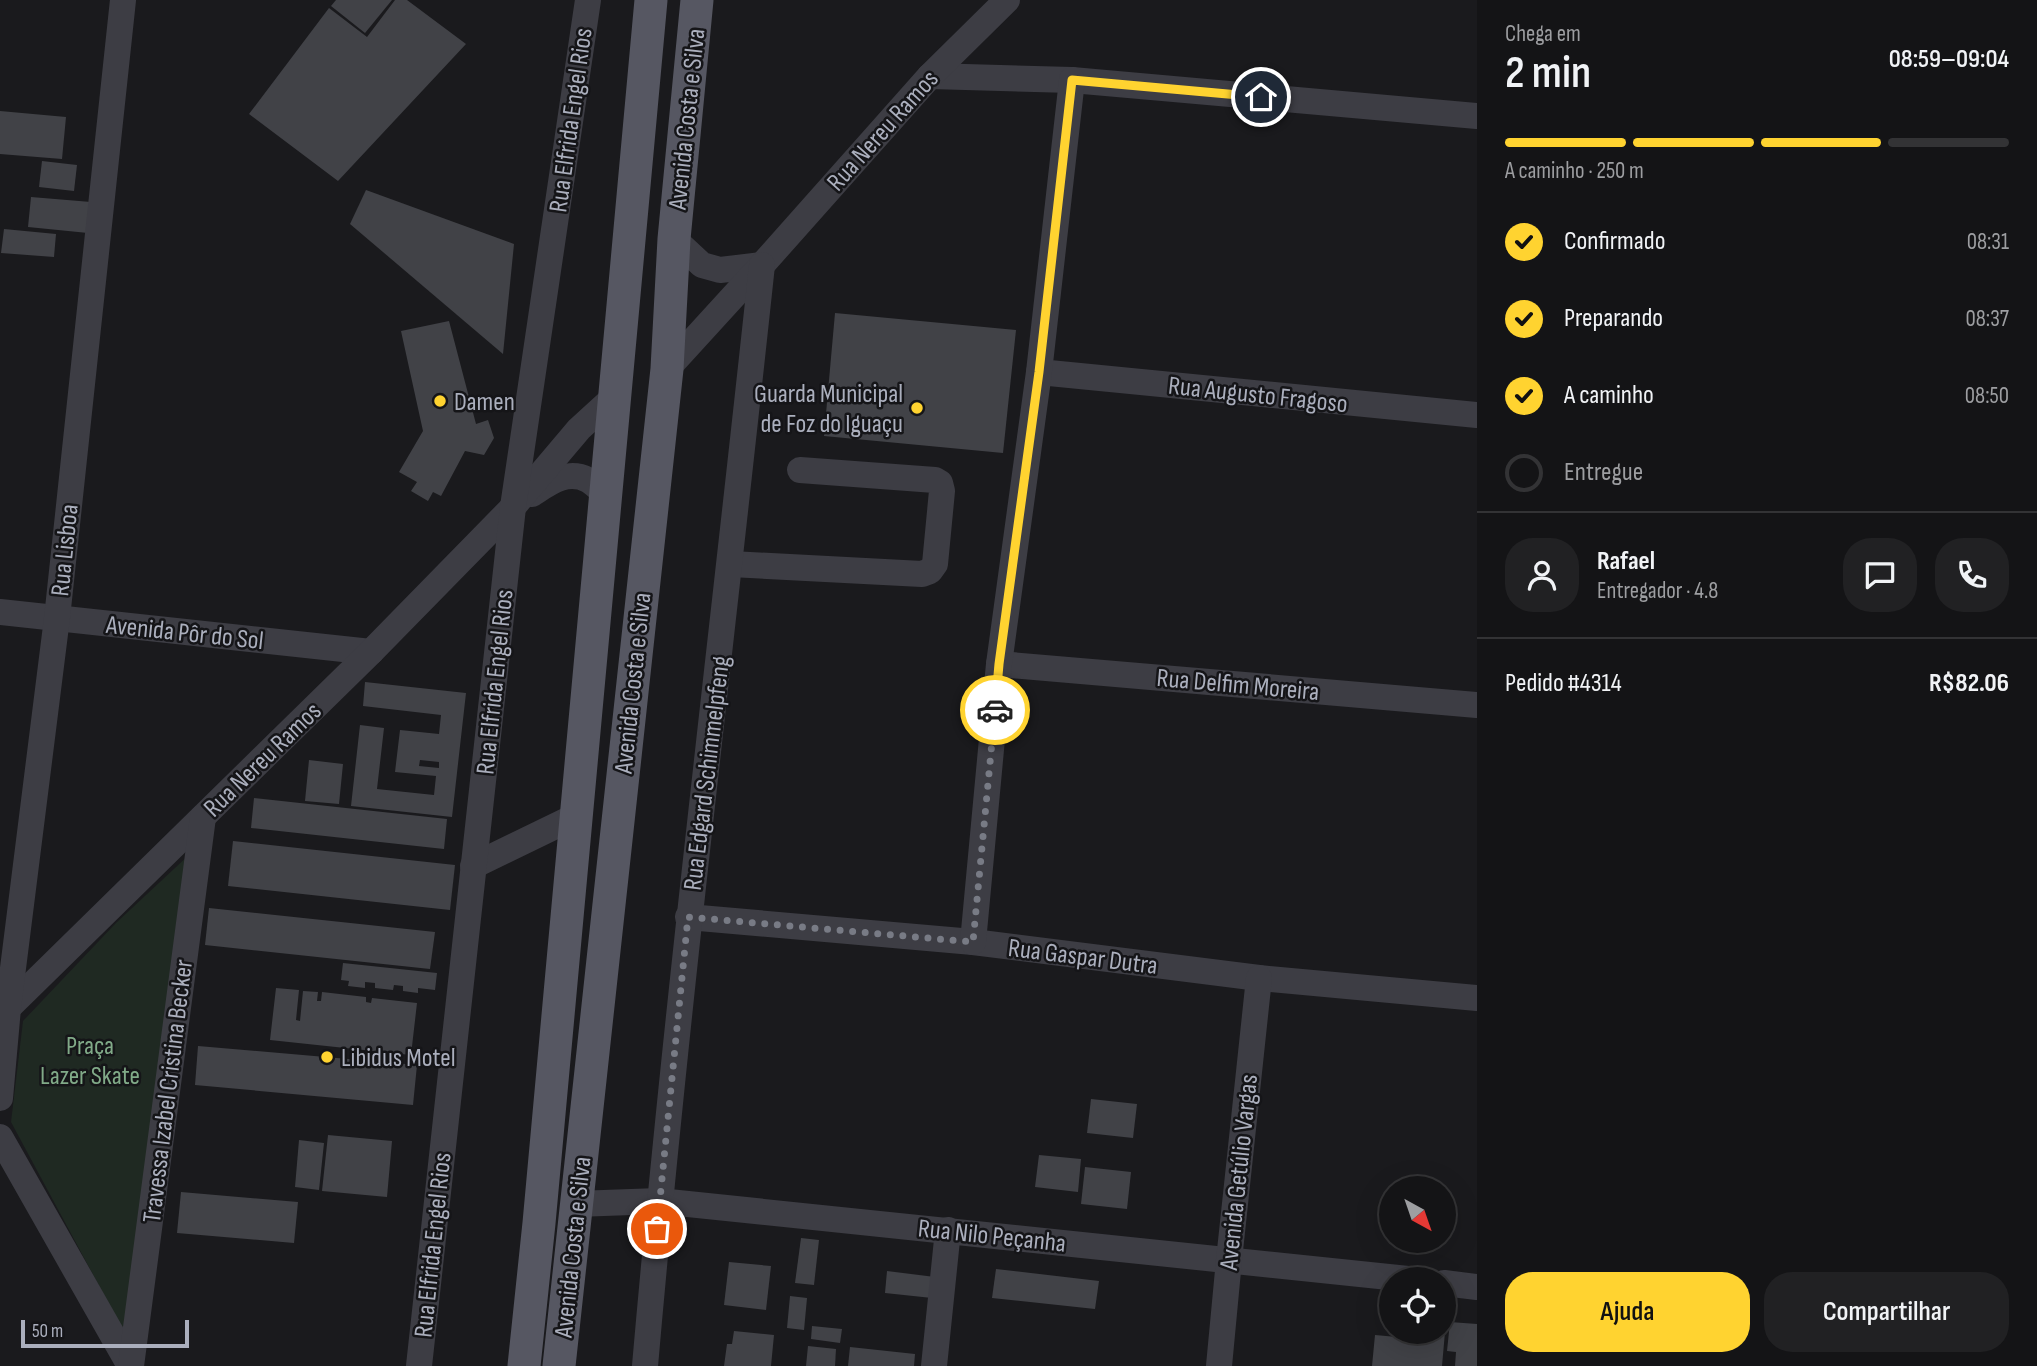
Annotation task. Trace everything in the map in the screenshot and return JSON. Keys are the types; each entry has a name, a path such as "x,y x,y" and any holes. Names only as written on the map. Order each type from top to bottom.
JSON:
{"main road":[{"name":"Avenida Costa e Silva","path":"524,1366 651,0"},
{"name":"Avenida Costa e Silva","path":"559,1366 667,369 674,239 697,0"}],"street":[{"name":"Rua Lisboa","path":"0,1098 8,1008 57,618 123,0"},
{"name":"Rua Elfrida Engel Rios","path":"418,1366 513,507 587,0"},
{"name":"Rua Nereu Ramos","path":"667,369 930,76 1007,0"},
{"path":"930,76 1072,80 1477,116"},
{"path":"973,942 999,664 1039,372 1072,80"},
{"path":"674,239 702,265 720,270 762,265"},
{"name":"Rua Edgard Schimmelpfeng","path":"645,1366 688,917 731,564 762,265"},
{"name":"Rua Augusto Fragoso","path":"1039,372 1477,415"},
{"path":"513,507 579,429 614,397"},
{"path":"731,564 922,574 930,571 935,564 942,491 940,482 800,470"},
{"path":"513,507 547,484 567,475 587,480 605,494"},
{"name":"Rua Nereu Ramos","path":"8,1008 371,652 513,507"},
{"name":"Avenida Pôr do Sol","path":"0,612 371,652"},
{"name":"Rua Delfim Moreira","path":"999,664 1477,705"},
{"name":"Travessa Izabel Cristina Becker","path":"131,1366 203,817"},
{"path":"473,866 576,817"},
{"name":"Rua Gaspar Dutra","path":"688,917 973,942 1259,978 1477,998"},
{"name":"Avenida Getúlio Vargas","path":"1219,1366 1259,978"},
{"path":"0,1137 131,1366"},
{"name":"Rua Nilo Peçanha","path":"576,1204 659,1202 1379,1276"},
{"path":"934,1366 948,1230"},
{"path":"1456,1284 1477,1287"}],"green space":[{"name":"Praça Lazer Skate","path":"190,854 125,1334 11,1122 23,1021 116,923"}],"building":[{"path":"336,0 392,0 365,33 331,6"},
{"path":"395,0 407,0 466,44 338,181 249,114 329,8 367,37"},
{"path":"0,111 66,117 62,159 0,154"},
{"path":"42,161 77,165 74,191 39,187"},
{"path":"366,190 514,244 503,354 350,224"},
{"path":"31,197 91,202 88,233 28,227"},
{"path":"4,229 56,234 54,257 1,253"},
{"path":"835,313 1016,330 1003,453 824,436"},
{"path":"449,321 476,424 488,420 494,438 484,455 465,451 441,496 433,492 428,501 411,491 417,482 399,472 423,431 401,331"},
{"path":"365,682 466,693 452,817 351,806 360,725 384,728 377,789 434,795 436,776 395,772 400,730 439,734 441,715 363,706","holes":["420,760 439,762 439,768 419,766"]},
{"path":"309,760 343,764 339,804 305,801"},
{"path":"254,798 447,819 444,849 251,828"},
{"path":"233,841 455,865 450,910 228,886"},
{"path":"209,908 435,932 430,969 205,945"},
{"path":"343,963 437,973 435,990 418,988 418,993 403,991 403,986 394,985 393,990 375,988 375,983 365,982 365,988 348,986 349,981 341,980"},
{"path":"276,988 299,990 296,1020 300,1021 303,991 318,992 317,1001 321,1001 322,992 366,997 366,1002 371,1003 372,998 417,1003 411,1055 270,1040"},
{"path":"198,1046 417,1065 413,1105 195,1085"},
{"path":"1091,1099 1137,1104 1133,1138 1087,1133"},
{"path":"328,1135 392,1141 387,1197 322,1191"},
{"path":"299,1140 324,1143 319,1190 295,1187"},
{"path":"1039,1155 1081,1159 1078,1192 1035,1187"},
{"path":"1085,1167 1131,1172 1127,1209 1081,1204"},
{"path":"181,1192 298,1202 294,1243 177,1233"},
{"path":"801,1238 819,1240 814,1285 795,1283"},
{"path":"729,1262 771,1266 766,1310 724,1305"},
{"path":"996,1269 1099,1281 1095,1309 992,1298"},
{"path":"887,1271 935,1277 932,1298 885,1293"},
{"path":"790,1296 807,1298 804,1330 787,1328"},
{"path":"1456,1322 1477,1324 1477,1366 1455,1366 1456,1352 1447,1351 1448,1344 1456,1344"},
{"path":"812,1326 842,1329 840,1343 811,1339"},
{"path":"734,1331 774,1335 771,1366 724,1366 727,1344 732,1344"},
{"path":"1375,1335 1379,1335 1379,1344 1444,1344 1442,1366 1372,1366"},
{"path":"808,1346 836,1349 835,1366 806,1366"},
{"path":"850,1347 915,1354 914,1366 848,1366"}],"way so far":[{"path":"657,1229 688,917 973,942 995,710"}],"place":[{"name":"Damen","path":"440,401"},
{"name":"Guarda Municipal de Foz do Iguaçu","path":"917,408"},
{"name":"Libidus Motel","path":"327,1057"}],"route":[{"path":"995,710 1039,372 1072,80 1261,97"}]}
